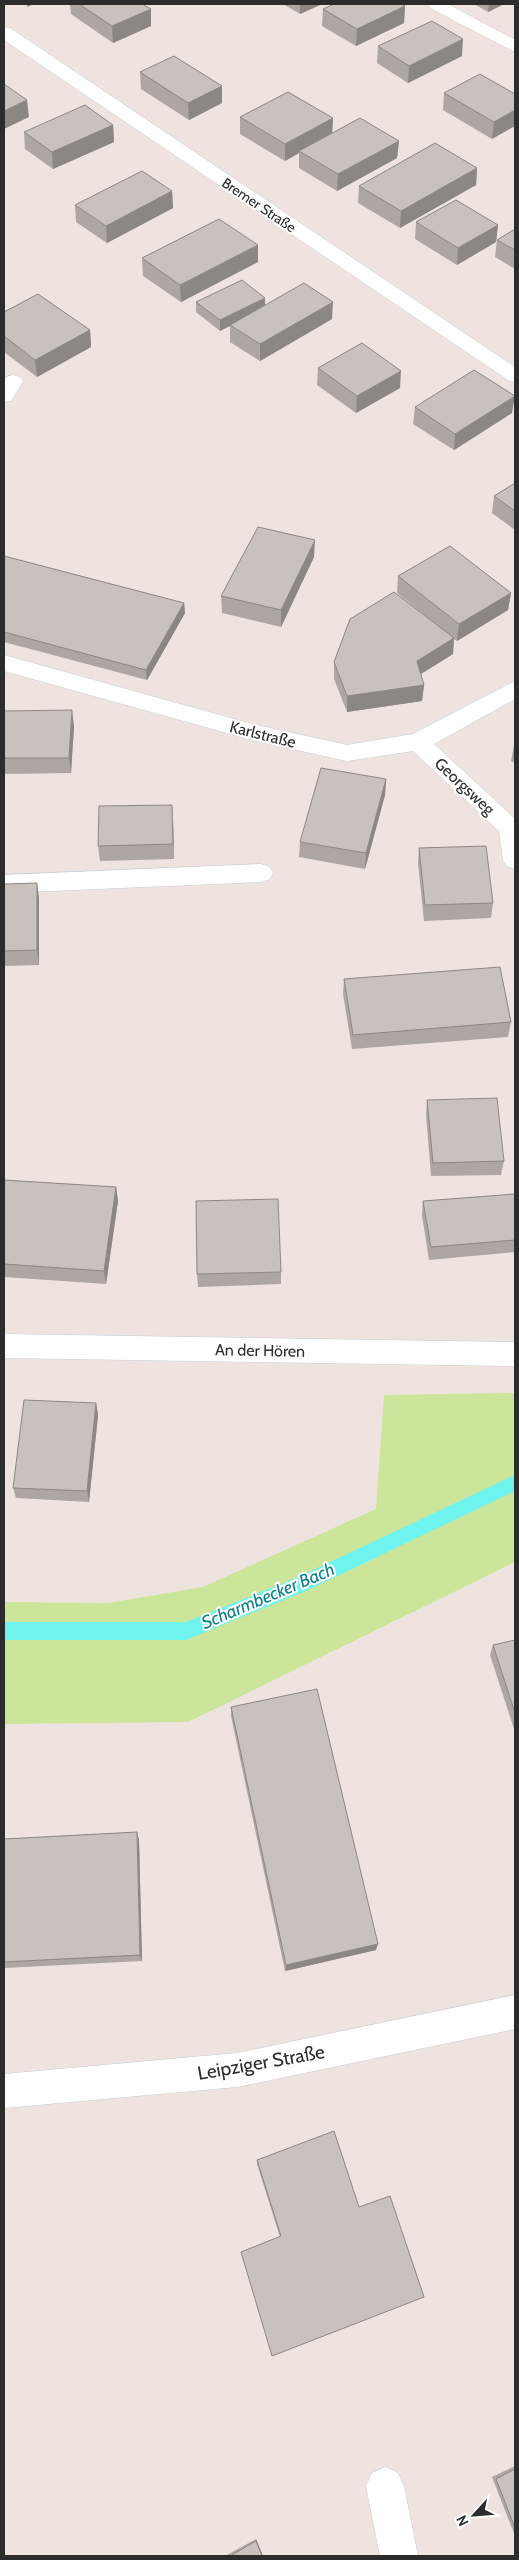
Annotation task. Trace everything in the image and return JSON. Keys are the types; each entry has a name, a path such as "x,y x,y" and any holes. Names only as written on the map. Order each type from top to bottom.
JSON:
{"street":[{"path":"436,4 515,47"},
{"name":"Bremer Straße","path":"5,34 515,376"},
{"name":"Karlstraße","path":"4,663 252,732 347,753 418,742 515,689"},
{"name":"Georgsweg","path":"418,742 513,828 515,860"},
{"path":"4,884 260,873"},
{"name":"An der Hören","path":"4,1346 515,1354"},
{"name":"Leipziger Straße","path":"4,2091 237,2070 515,2012"},
{"path":"385,2486 399,2556"}],"green space":[{"path":"515,1393 515,1562 188,1722 4,1724 4,1602 108,1603 203,1587 376,1509 384,1395"}],"building":[{"path":"79,4 142,4 151,9 112,26"},
{"path":"334,4 401,4 405,6 357,29 323,9"},
{"path":"432,21 463,39 409,66 378,46"},
{"path":"174,56 222,86 188,103 140,72"},
{"path":"480,74 515,94 515,110 494,122 444,93"},
{"path":"4,84 27,100 4,111"},
{"path":"288,92 333,118 285,144 240,117"},
{"path":"85,105 113,125 52,152 24,132"},
{"path":"360,118 399,141 338,174 299,151"},
{"path":"435,143 477,168 401,211 359,186"},
{"path":"142,171 172,191 106,226 75,205"},
{"path":"456,200 498,225 458,248 416,222"},
{"path":"219,219 258,245 180,285 142,258"},
{"path":"515,229 515,250 497,240"},
{"path":"242,280 265,298 220,320 196,302"},
{"path":"304,283 333,302 260,344 230,325"},
{"path":"38,294 90,330 35,360 4,336 4,312"},
{"path":"362,343 401,371 357,396 318,368"},
{"path":"474,370 515,396 455,434 415,407"},
{"path":"515,483 515,511 494,496"},
{"path":"258,527 315,540 281,610 221,596"},
{"path":"450,546 511,593 459,624 398,576"},
{"path":"4,556 184,603 146,670 4,632"},
{"path":"394,592 454,638 417,661 424,685 347,696 334,662 350,619"},
{"path":"72,710 69,758 4,758 4,711"},
{"path":"321,768 386,779 366,853 300,842"},
{"path":"172,805 173,844 98,846 99,806"},
{"path":"486,846 493,903 425,905 419,848"},
{"path":"37,883 37,950 4,951 4,884"},
{"path":"500,967 511,1022 353,1035 344,979"},
{"path":"497,1098 504,1161 433,1163 427,1100"},
{"path":"4,1180 116,1187 104,1271 4,1264"},
{"path":"515,1194 515,1240 431,1247 423,1201"},
{"path":"278,1199 281,1272 197,1274 196,1201"},
{"path":"24,1400 96,1403 87,1491 13,1488"},
{"path":"515,1640 515,1713 493,1645"},
{"path":"317,1689 378,1944 286,1965 231,1707"},
{"path":"137,1832 140,1955 4,1962 4,1839"},
{"path":"334,2131 359,2207 390,2196 424,2297 272,2356 241,2252 281,2236 257,2160"},
{"path":"515,2469 515,2528 496,2479"},
{"path":"256,2541 262,2556 230,2556"}],"waterway":[{"name":"Scharmbecker Bach","path":"4,1631 186,1631 302,1584 515,1483"}]}
